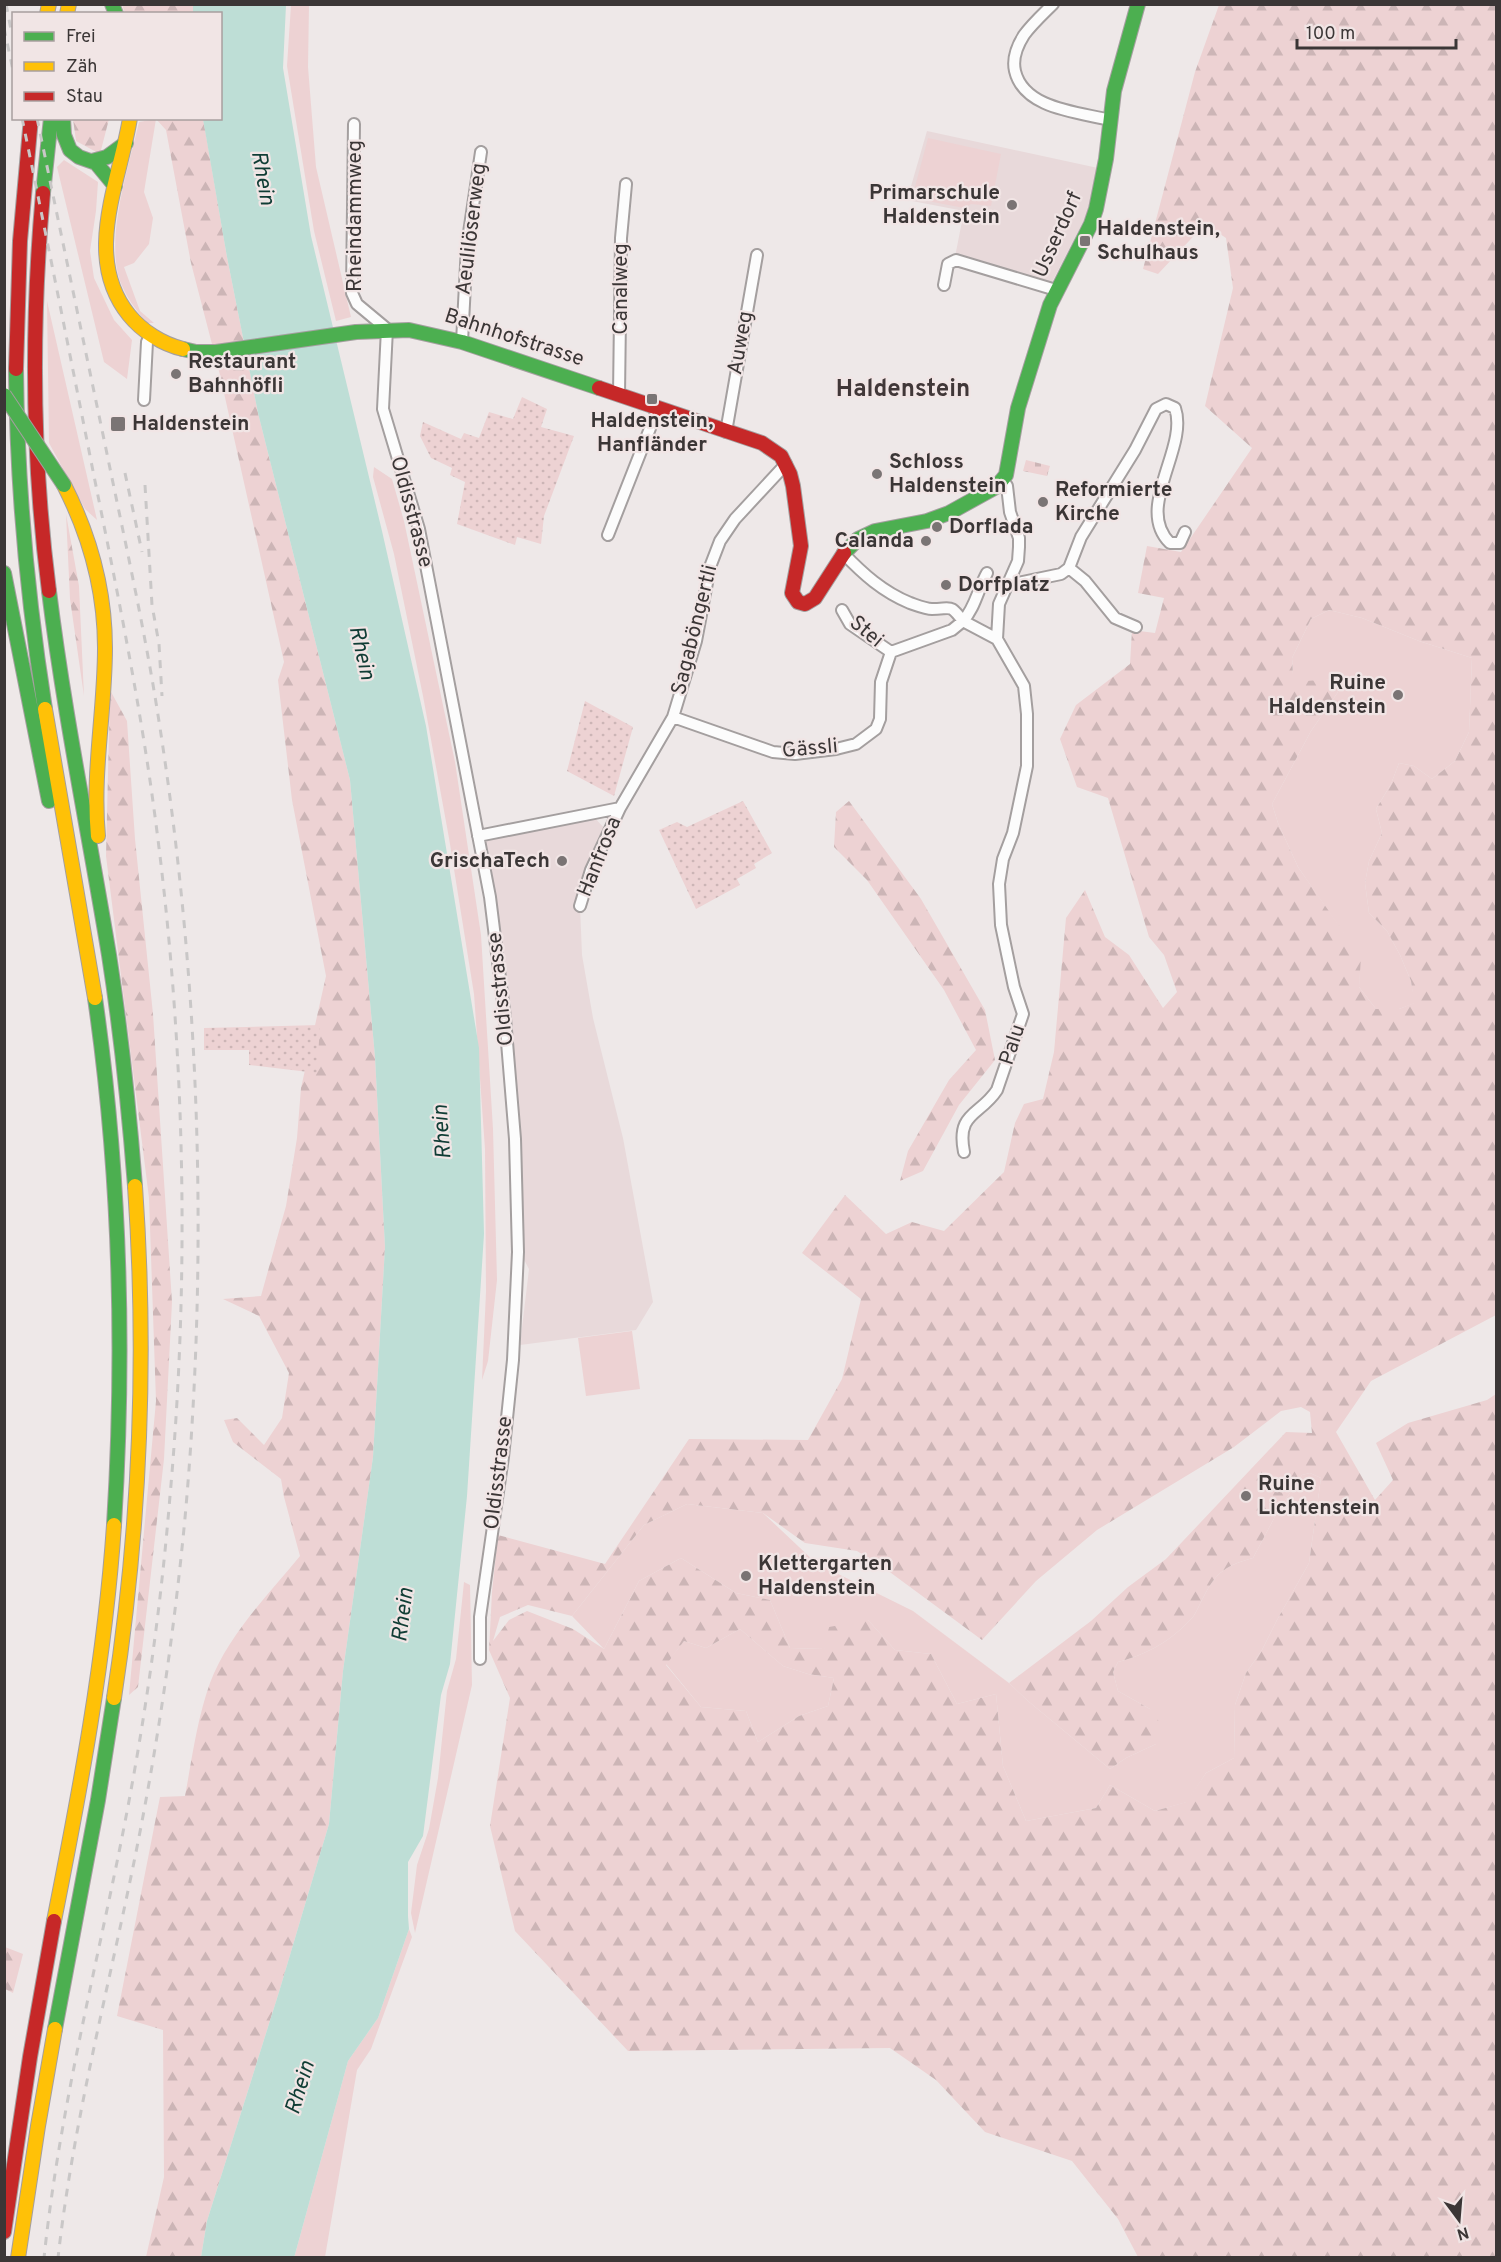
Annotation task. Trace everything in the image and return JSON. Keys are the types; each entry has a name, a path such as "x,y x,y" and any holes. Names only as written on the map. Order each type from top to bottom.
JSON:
{"main road":[{"name":"Usserdorf","path":"1003,480 1008,467 1018,408 1050,305 1091,224 1096,209 1106,159 1114,91 1138,4"},
{"path":"4,2232 40,1996 91,1725 115,1524 120,1408 120,1305 112,1151 94,993 43,695 22,522 16,432 16,283 31,120"},
{"path":"18,2258 34,2148 110,1730 129,1590 141,1381 138,1229 123,1058 109,957 63,699 40,515 35,412 35,311 44,174 51,120"},
{"path":"63,120 64,138 69,149 78,157 92,161 106,173 115,186"},
{"path":"130,120 106,232 108,271 115,295 123,309 151,335"},
{"path":"92,161 107,157 126,142"},
{"name":"Bahnhofstrasse","path":"151,335 173,346 205,352 387,329 423,331 462,342 766,445 781,456 786,464"},
{"path":"4,395 75,504 90,544 102,603 105,648 95,781 97,824 107,895 109,957"},
{"path":"786,464 793,486 800,537 799,560 792,590 795,600 805,604 815,598 843,553 858,539 875,531 948,513 980,496 1003,480"},
{"path":"4,573 16,645 71,910 94,993"}],"street":[{"path":"1053,4 1025,34 1017,47 1014,58 1016,75 1024,90 1034,98 1048,104 1110,120"},
{"name":"Rheindammweg","path":"354,124 352,292 357,304 387,329"},
{"name":"Aeulilöserweg","path":"462,342 467,246 481,152"},
{"name":"Canalweg","path":"619,395 621,238 626,183"},
{"name":"Auweg","path":"726,432 757,255"},
{"path":"944,285 947,266 956,260 1056,290"},
{"name":"Oldisstrasse","path":"387,329 383,409 419,529 495,930 515,1139 518,1252 513,1360 503,1457 480,1617 480,1659"},
{"path":"144,400 147,342 151,335"},
{"path":"1008,585 1061,574 1069,568 1081,537 1135,450 1156,409 1166,404 1175,408 1176,429 1157,512 1162,531 1170,543 1180,543 1185,532"},
{"path":"608,535 658,408"},
{"name":"Sagaböngertli","path":"620,808 673,717 696,641 714,555 720,541 735,519 786,464"},
{"path":"843,553 870,579 888,592 910,603 932,609 945,607 954,609 963,621 997,639 999,604 1018,561 1020,547 1010,512 1007,486 1003,480"},
{"path":"1069,568 1085,581 1115,618 1136,627"},
{"path":"891,652 952,630 963,621 971,612 987,573"},
{"name":"Stei","path":"842,610 850,624 891,652"},
{"name":"Palu","path":"964,1152 962,1142 964,1126 972,1113 990,1100 998,1090 1022,1020 1022,1008 1014,987 1000,925 999,884 1003,859 1013,833 1027,766 1027,714 1024,686 997,639"},
{"name":"Gässli","path":"673,717 772,752 795,754 856,744 876,729 880,720 881,682 891,652"},
{"path":"478,836 620,808"},
{"name":"Hanfrosa","path":"580,906 591,870 620,808"}],"shaded area":[{"name":"Primarschule Haldenstein","path":"927,131 1098,168 1087,214 1052,282 955,257 964,211 907,200"},
{"path":"593,816 606,830 580,906 582,955 593,1018 623,1138 653,1302 636,1330 520,1345 529,1269 521,1254 484,840"}],"green space":[{"path":"122,5 193,5 193,12 125,12"},
{"path":"291,5 309,5 308,67 316,167 351,317 336,321 314,231 287,66"},
{"path":"1219,5 1496,5 1496,1315 1371,1381 1336,1432 1375,1500 1393,1480 1376,1443 1408,1423 1487,1400 1496,1394 1496,2257 1138,2257 1118,2219 1072,2161 985,2132 936,2080 890,2048 628,2051 515,1931 490,1826 510,1698 489,1650 498,1535 605,1564 689,1439 808,1440 842,1379 861,1299 802,1253 845,1195 886,1234 912,1222 944,1231 1004,1172 1015,1123 1024,1104 1043,1099 1054,1052 1066,918 1085,890 1105,937 1129,955 1163,1008 1177,992 1164,955 1149,937 1108,798 1077,787 1060,739 1076,705 1130,664 1132,630 1155,633 1164,598 1138,593 1147,546 1181,552 1252,448 1205,406 1233,288 1226,238 1205,224 1158,274 1143,269 1195,72","holes":["1329,610 1362,618 1419,641 1472,658 1469,732 1455,761 1432,779 1414,766 1399,763 1391,784 1376,809 1382,833 1369,861 1365,883 1369,913 1387,931 1411,981 1414,1003 1399,1009 1376,1009 1359,987 1361,957 1298,867 1272,804 1311,731 1338,692 1335,679 1306,681 1293,674 1292,658 1311,619","1301,1407 1310,1412 1312,1433 1286,1432 1166,1559 1128,1587 1091,1621 1009,1683 1110,1769 1126,1758 1156,1744 1165,1730 1150,1709 1118,1691 1113,1672 1118,1662 1158,1646 1185,1625 1193,1617 1208,1588 1218,1575 1229,1567 1253,1558 1279,1509 1302,1475 1310,1473 1321,1478 1309,1563 1262,1650 1246,1673 1235,1705 1234,1758 1206,1773 1186,1802 1155,1811 1110,1785 1096,1808 1026,1821 1003,1766 996,1694 957,1704 931,1654 895,1650 868,1620 829,1627 824,1649 790,1648 770,1600 736,1593 681,1558 639,1581 604,1649 573,1629 527,1611 509,1620 493,1641 500,1617 528,1605 572,1616 644,1525 687,1504 763,1513 805,1543 857,1551 887,1570 982,1640 1036,1581 1097,1530 1234,1447 1281,1411","740,1629 783,1666 808,1674 834,1678 828,1706 799,1716 758,1742 746,1711 701,1707 666,1665 684,1641 706,1648"]},
{"path":"73,120 109,120 100,154 76,141"},
{"path":"156,120 144,192 153,218 149,244 134,263 124,267 140,311 154,323 147,323 125,292 116,263 115,244 120,202 139,122"},
{"path":"157,120 203,120 227,257 258,413 350,780 375,1057 385,1247 373,1457 343,1671 329,1824 207,2221 201,2257 146,2257 164,2177 163,2030 117,2016 160,1797 185,1796 202,1711 218,1665 250,1616 300,1556 281,1479 233,1442 224,1420 237,1418 264,1445 282,1418 289,1373 259,1316 223,1299 261,1296 286,1206 297,1138 301,1088 326,976 292,800 278,680 284,662 220,375 191,263 166,130"},
{"path":"928,138 1001,154 991,206 971,204 964,208 912,198"},
{"path":"64,160 98,182 90,251 94,278 114,320 132,340 127,379 104,362 57,167"},
{"path":"47,301 97,520 85,509 49,443"},
{"path":"522,397 547,409 541,427 574,436 544,516 541,544 517,537 515,545 457,524 465,482 450,475 452,468 431,458 420,436 423,422 461,439 464,433 479,438 489,412 513,419"},
{"path":"1026,460 1050,466 1047,476 1023,471"},
{"path":"374,467 392,479 404,521 455,762 481,935 493,1129 497,1280 488,1361 482,1380 486,1292 485,1149 474,994 423,696 394,554 373,477"},
{"path":"66,514 79,586 84,696 70,599"},
{"path":"1329,610 1362,618 1419,641 1472,658 1469,732 1455,761 1432,779 1414,766 1399,763 1391,784 1376,809 1382,833 1369,861 1365,883 1369,913 1387,931 1411,981 1415,1003 1399,1009 1376,1009 1359,987 1360,957 1298,867 1272,804 1311,731 1338,692 1335,679 1306,682 1293,675 1292,658 1311,619"},
{"path":"110,690 127,721 135,839 153,1014 172,1302 164,1459 138,1687 129,1695 156,1401 149,1198 106,856"},
{"path":"585,701 633,727 614,796 567,771"},
{"path":"743,801 772,853 754,864 756,868 737,879 740,885 696,909 659,830 677,822 687,827"},
{"path":"849,801 921,899 985,1010 995,1060 959,1105 923,1171 900,1181 908,1151 949,1080 976,1050 944,990 867,880 834,847 836,812"},
{"path":"320,1025 317,1073 249,1065 249,1050 204,1050 204,1028"},
{"path":"632,1331 640,1389 586,1396 578,1338"},
{"path":"1310,1473 1321,1478 1309,1563 1262,1650 1246,1673 1235,1705 1234,1758 1206,1773 1187,1802 1155,1811 1110,1785 1096,1808 1026,1821 1003,1766 996,1694 957,1704 931,1654 895,1650 868,1620 824,1649 790,1648 770,1600 736,1593 681,1558 639,1581 604,1649 572,1616 644,1525 687,1504 763,1513 816,1563 913,1611 1009,1683 1110,1769 1126,1758 1156,1744 1150,1709 1118,1691 1113,1672 1118,1662 1158,1646 1185,1625 1193,1617 1208,1588 1218,1575 1229,1567 1253,1558 1279,1509 1302,1475"},
{"path":"464,1582 470,1585 472,1685 415,1933 411,1913 417,1865 429,1829 438,1778 447,1691 456,1659"},
{"path":"740,1629 783,1666 808,1674 834,1678 828,1706 799,1716 758,1742 746,1711 701,1707 666,1664 684,1641 706,1648"},
{"path":"409,1929 412,1937 371,2049 357,2070 325,2257 294,2258 348,2061 378,2018"},
{"path":"5,1947 23,1954 13,1993 5,1989"}],"water":[{"name":"Rhein","path":"193,5 286,5 283,68 311,236 426,726 479,1048 484,1234 467,1496 450,1664 441,1695 423,1836 408,1862 409,1929 378,2018 348,2061 294,2258 201,2257 207,2221 329,1824 343,1671 373,1457 385,1247 375,1057 350,780 258,413 203,120 222,120 222,12 193,12"}],"railway":[{"path":"6,4 12,35"},
{"path":"4,28 12,66"},
{"path":"22,120 120,609 150,781 166,907 173,991 178,1075 182,1244 176,1412 166,1542 155,1634 126,1817 66,2108 44,2258"},
{"path":"37,120 134,582 158,715 172,815 191,1015 198,1216 197,1317 192,1418 176,1605 142,1820 72,2158 58,2258"},
{"path":"125,473 142,552"},
{"path":"145,485 152,605 159,644 162,696"}],"traffic: fast":[{"path":"112,4 115,12"},
{"path":"844,553 858,539 875,531 927,521 949,513 996,487 1006,475 1018,408 1050,305 1091,224 1096,209 1106,159 1114,91 1138,4"},
{"path":"43,193 51,120"},
{"path":"63,120 64,135 70,150 79,157 96,163 115,186"},
{"path":"92,161 107,157 126,143"},
{"path":"183,349 196,352 216,352 356,332 409,330 462,342 599,388"},
{"path":"16,369 18,454 24,539 45,709"},
{"path":"4,395 64,485"},
{"path":"4,573 49,801"},
{"path":"49,591 69,728 113,984 135,1186"},
{"path":"95,998 110,1129 118,1261 119,1393 114,1525"},
{"path":"55,2029 98,1800 114,1698"}],"traffic: slow":[{"path":"47,12 49,4"},
{"path":"67,12 69,4"},
{"path":"130,120 108,218 106,244 108,269 115,292 134,321 160,340 183,349"},
{"path":"64,485 88,544 102,605 105,648 97,789 98,836"},
{"path":"45,709 95,998"},
{"path":"114,1698 130,1571 139,1443 140,1314 135,1186"},
{"path":"54,1921 98,1675 114,1525"},
{"path":"18,2258 55,2029"}],"traffic: jam":[{"path":"16,369 20,241 31,120"},
{"path":"43,193 36,293 35,392 39,492 49,591"},
{"path":"599,388 762,443 781,456 793,486 801,546 792,593 798,602 805,604 815,598 844,553"},
{"path":"4,2232 30,2057 54,1921"}],"place":[{"name":"Primarschule Haldenstein","path":"1012,205"},
{"name":"Haldenstein, Schulhaus","path":"1085,241"},
{"name":"Restaurant Bahnhöfli","path":"176,374"},
{"name":"Haldenstein, Hanfländer","path":"652,399"},
{"name":"Haldenstein","path":"118,424"},
{"name":"Schloss Haldenstein","path":"877,474"},
{"name":"Reformierte Kirche","path":"1043,502"},
{"name":"Dorflada","path":"937,527"},
{"name":"Calanda","path":"926,541"},
{"name":"Dorfplatz","path":"946,585"},
{"name":"Ruine Haldenstein","path":"1398,695"},
{"name":"GrischaTech","path":"562,861"},
{"name":"Ruine Lichtenstein","path":"1246,1496"},
{"name":"Klettergarten Haldenstein","path":"746,1576"}],"district":[{"name":"Haldenstein","path":"903,390"}]}
